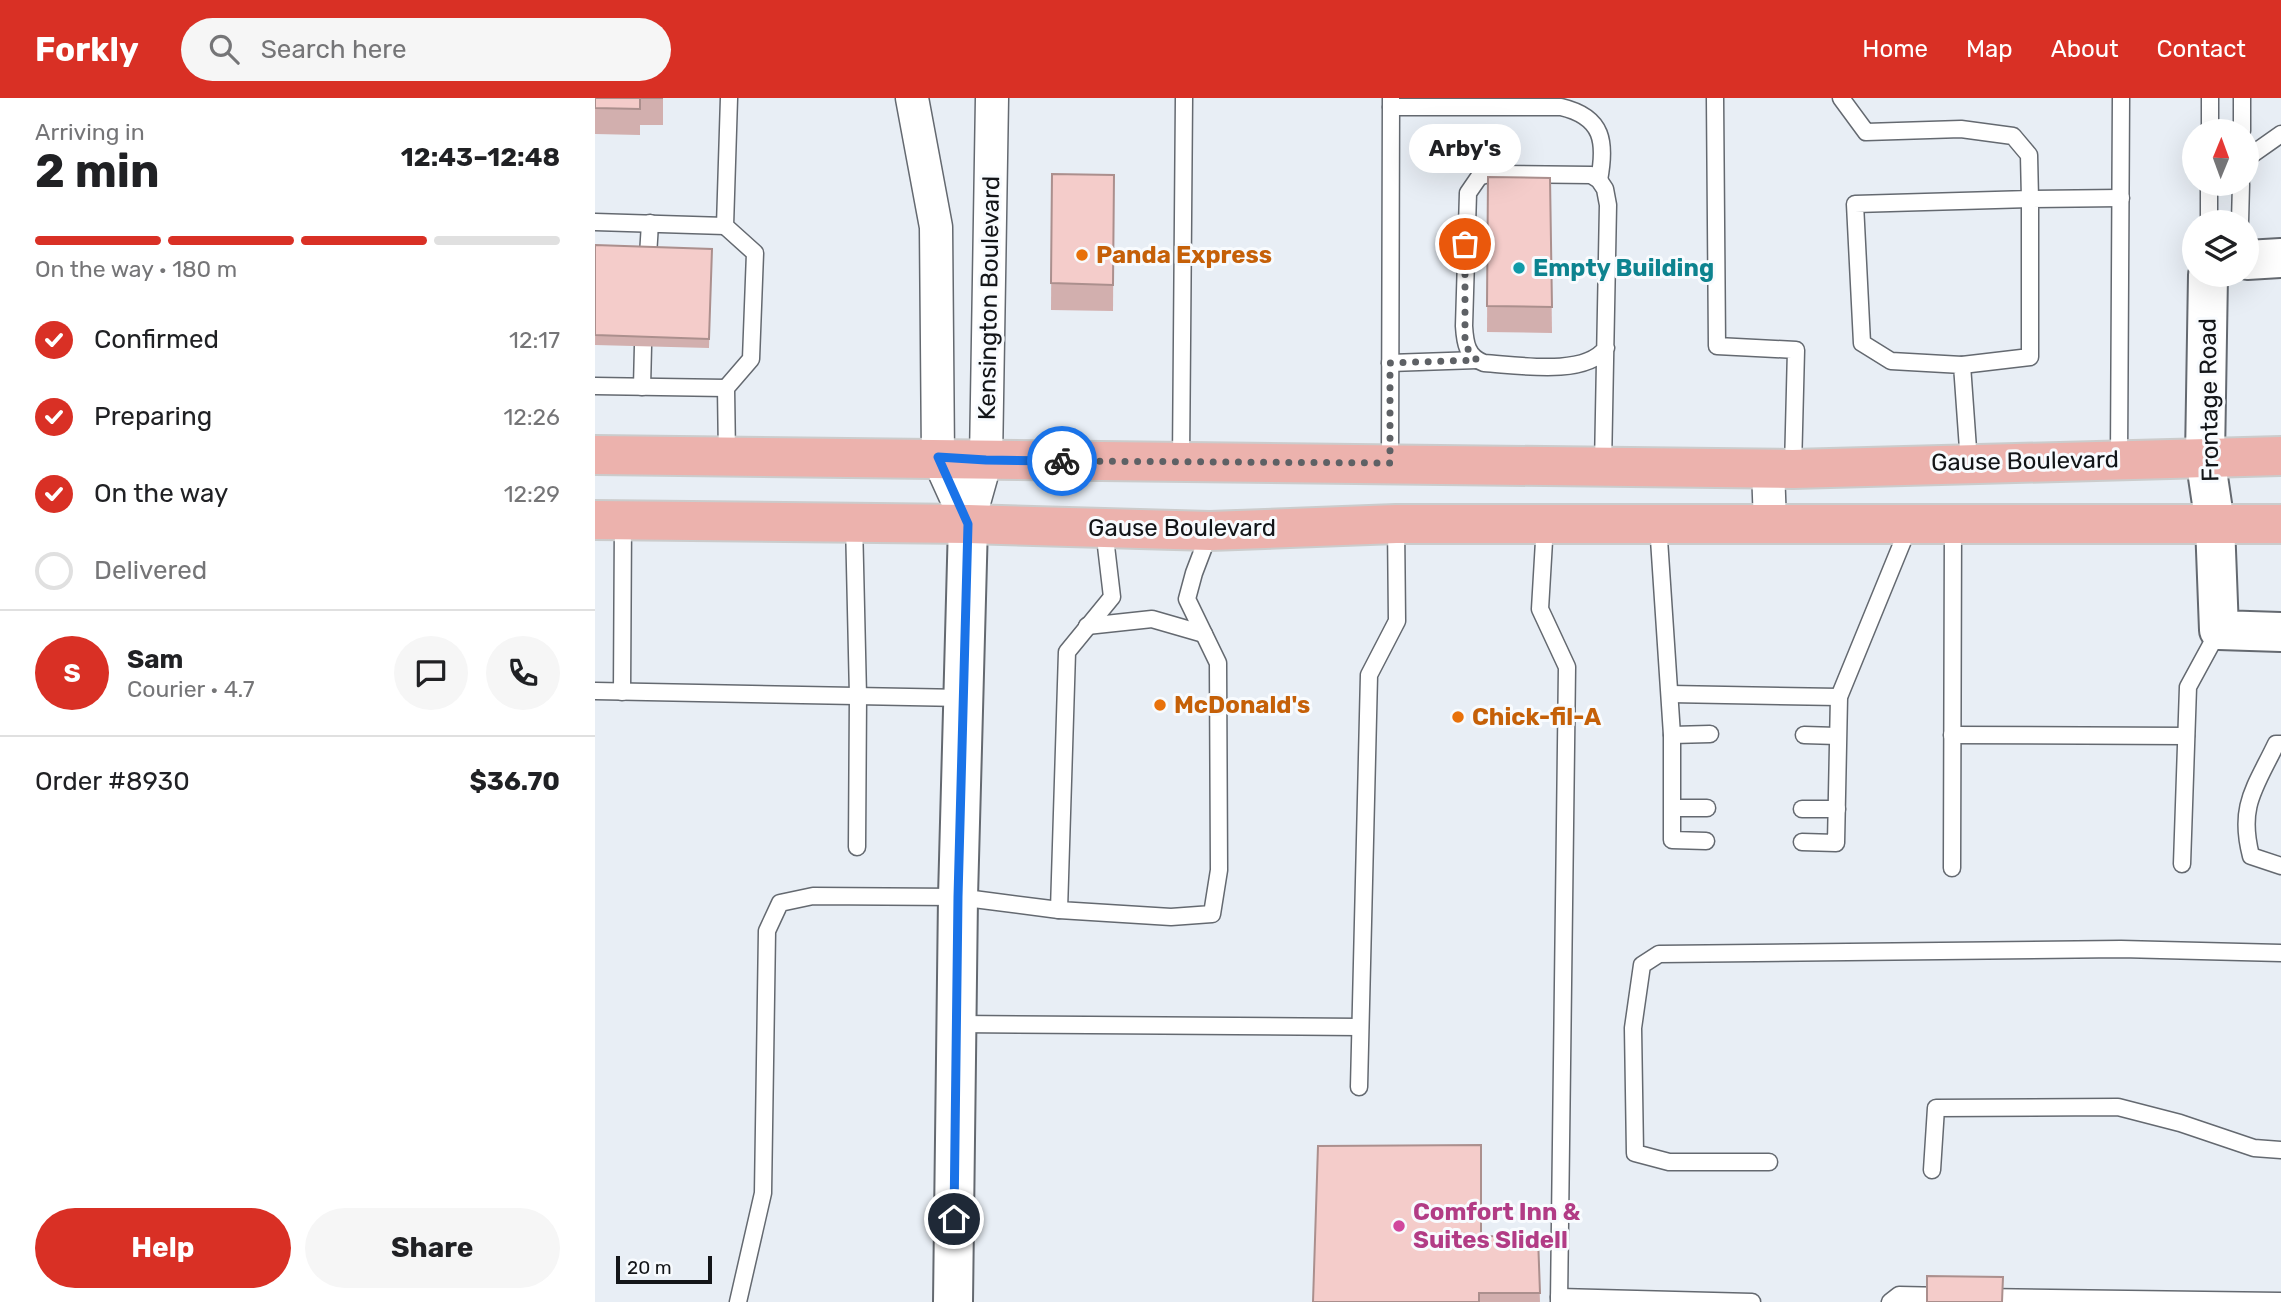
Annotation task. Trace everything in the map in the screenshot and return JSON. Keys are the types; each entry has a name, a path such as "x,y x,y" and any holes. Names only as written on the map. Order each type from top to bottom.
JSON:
{"main road":[{"name":"Gause Boulevard","path":"595,455 1781,468 2281,456"},
{"name":"Gause Boulevard","path":"609,520 968,524 1210,531 1396,524 2281,524"}],"street":[{"name":"Kensington Boulevard","path":"912,98 936,227 938,457 968,524"},
{"name":"Kensington Boulevard","path":"968,524 986,460 992,98"},
{"path":"2259,259 2281,258"},
{"name":"Frontage Road","path":"2209,287 2205,457 2215,524 2218,630"},
{"path":"1770,524 1781,468"},
{"path":"953,1302 958,897 968,524"},
{"path":"2218,630 2281,632"}],"lane":[{"path":"725,226 729,98"},
{"path":"1181,462 1184,98"},
{"path":"1715,98 1717,346 1796,350 1781,468"},
{"path":"1841,98 1866,132 1961,129 2013,136 2029,155 2030,199 2030,357 1962,365 1891,361 1862,343 1855,204 2030,199 2120,198"},
{"path":"2119,459 2121,98"},
{"path":"2210,98 2210,119"},
{"path":"2242,98 2242,119"},
{"path":"1390,463 1391,103 1561,107 1575,110 1597,128 1603,141 1604,156 1599,180"},
{"path":"2259,150 2281,134"},
{"path":"1477,360 1465,344 1464,326 1467,203 1473,183 1479,177 1489,174 1591,175 1599,180 1605,189 1608,205 1603,466"},
{"path":"595,222 725,226 755,253 751,359 726,388 727,457"},
{"path":"648,256 650,223"},
{"path":"642,387 643,346"},
{"path":"1390,363 1477,360 1536,366 1570,366 1585,364 1600,356 1606,348"},
{"path":"1962,365 1969,463"},
{"path":"595,387 726,388"},
{"path":"609,520 622,692"},
{"path":"854,522 857,847"},
{"path":"1359,1087 1369,675 1398,621 1396,524"},
{"path":"1545,524 1540,609 1567,667 1559,1299 1752,1302"},
{"path":"1658,524 1672,735 1672,840 1706,841"},
{"path":"1802,842 1836,843 1839,696 1910,524"},
{"path":"1952,868 1953,524"},
{"path":"1059,911 1066,652 1112,597 1104,530"},
{"path":"738,1302 763,1193 767,931 780,904 813,896 958,897 1059,911 1171,917 1212,914 1219,870 1218,663 1187,600 1210,531"},
{"path":"1087,626 1152,619 1204,634"},
{"path":"2182,864 2188,687 2218,630"},
{"path":"595,691 963,698"},
{"path":"1670,694 1839,696"},
{"path":"1672,735 1710,734"},
{"path":"1804,735 1837,736"},
{"path":"1952,735 2186,736"},
{"path":"2279,744 2247,805 2245,832 2251,856 2281,866"},
{"path":"1673,808 1707,808"},
{"path":"1802,809 1837,810"},
{"path":"1769,1162 1669,1162 1635,1153 1633,1028 1642,965 1659,954 2121,949 2281,953"},
{"path":"956,1024 1360,1027"},
{"path":"1932,1170 1935,1108 2118,1107 2180,1123 2254,1148 2281,1150"},
{"path":"1890,1302 1899,1295 2041,1300 2281,1301"}],"building":[{"path":"595,98 640,98 640,109 595,108"},
{"name":"Panda Express","path":"1052,174 1114,175 1113,285 1051,283"},
{"name":"Empty Building","path":"1488,177 1550,178 1552,307 1487,306"},
{"path":"595,245 712,249 709,339 595,335"},
{"name":"Comfort Inn & Suites Slidell","path":"1481,1145 1481,1236 1538,1237 1540,1293 1479,1293 1479,1302 1313,1302 1318,1146"},
{"path":"1927,1276 2003,1277 2002,1302 1927,1302"}],"way so far":[{"path":"1062,461 1390,463 1390,363 1477,360 1465,344 1465,244"}],"place":[{"name":"Arby's","path":"1465,244"},
{"name":"Panda Express","path":"1082,255"},
{"name":"Empty Building","path":"1519,268"},
{"name":"McDonald's","path":"1160,705"},
{"name":"Chick-fil-A","path":"1458,717"},
{"name":"Comfort Inn & Suites Slidell","path":"1399,1226"}],"route":[{"path":"954,1219 958,897 968,524 938,457 1062,461"}]}
